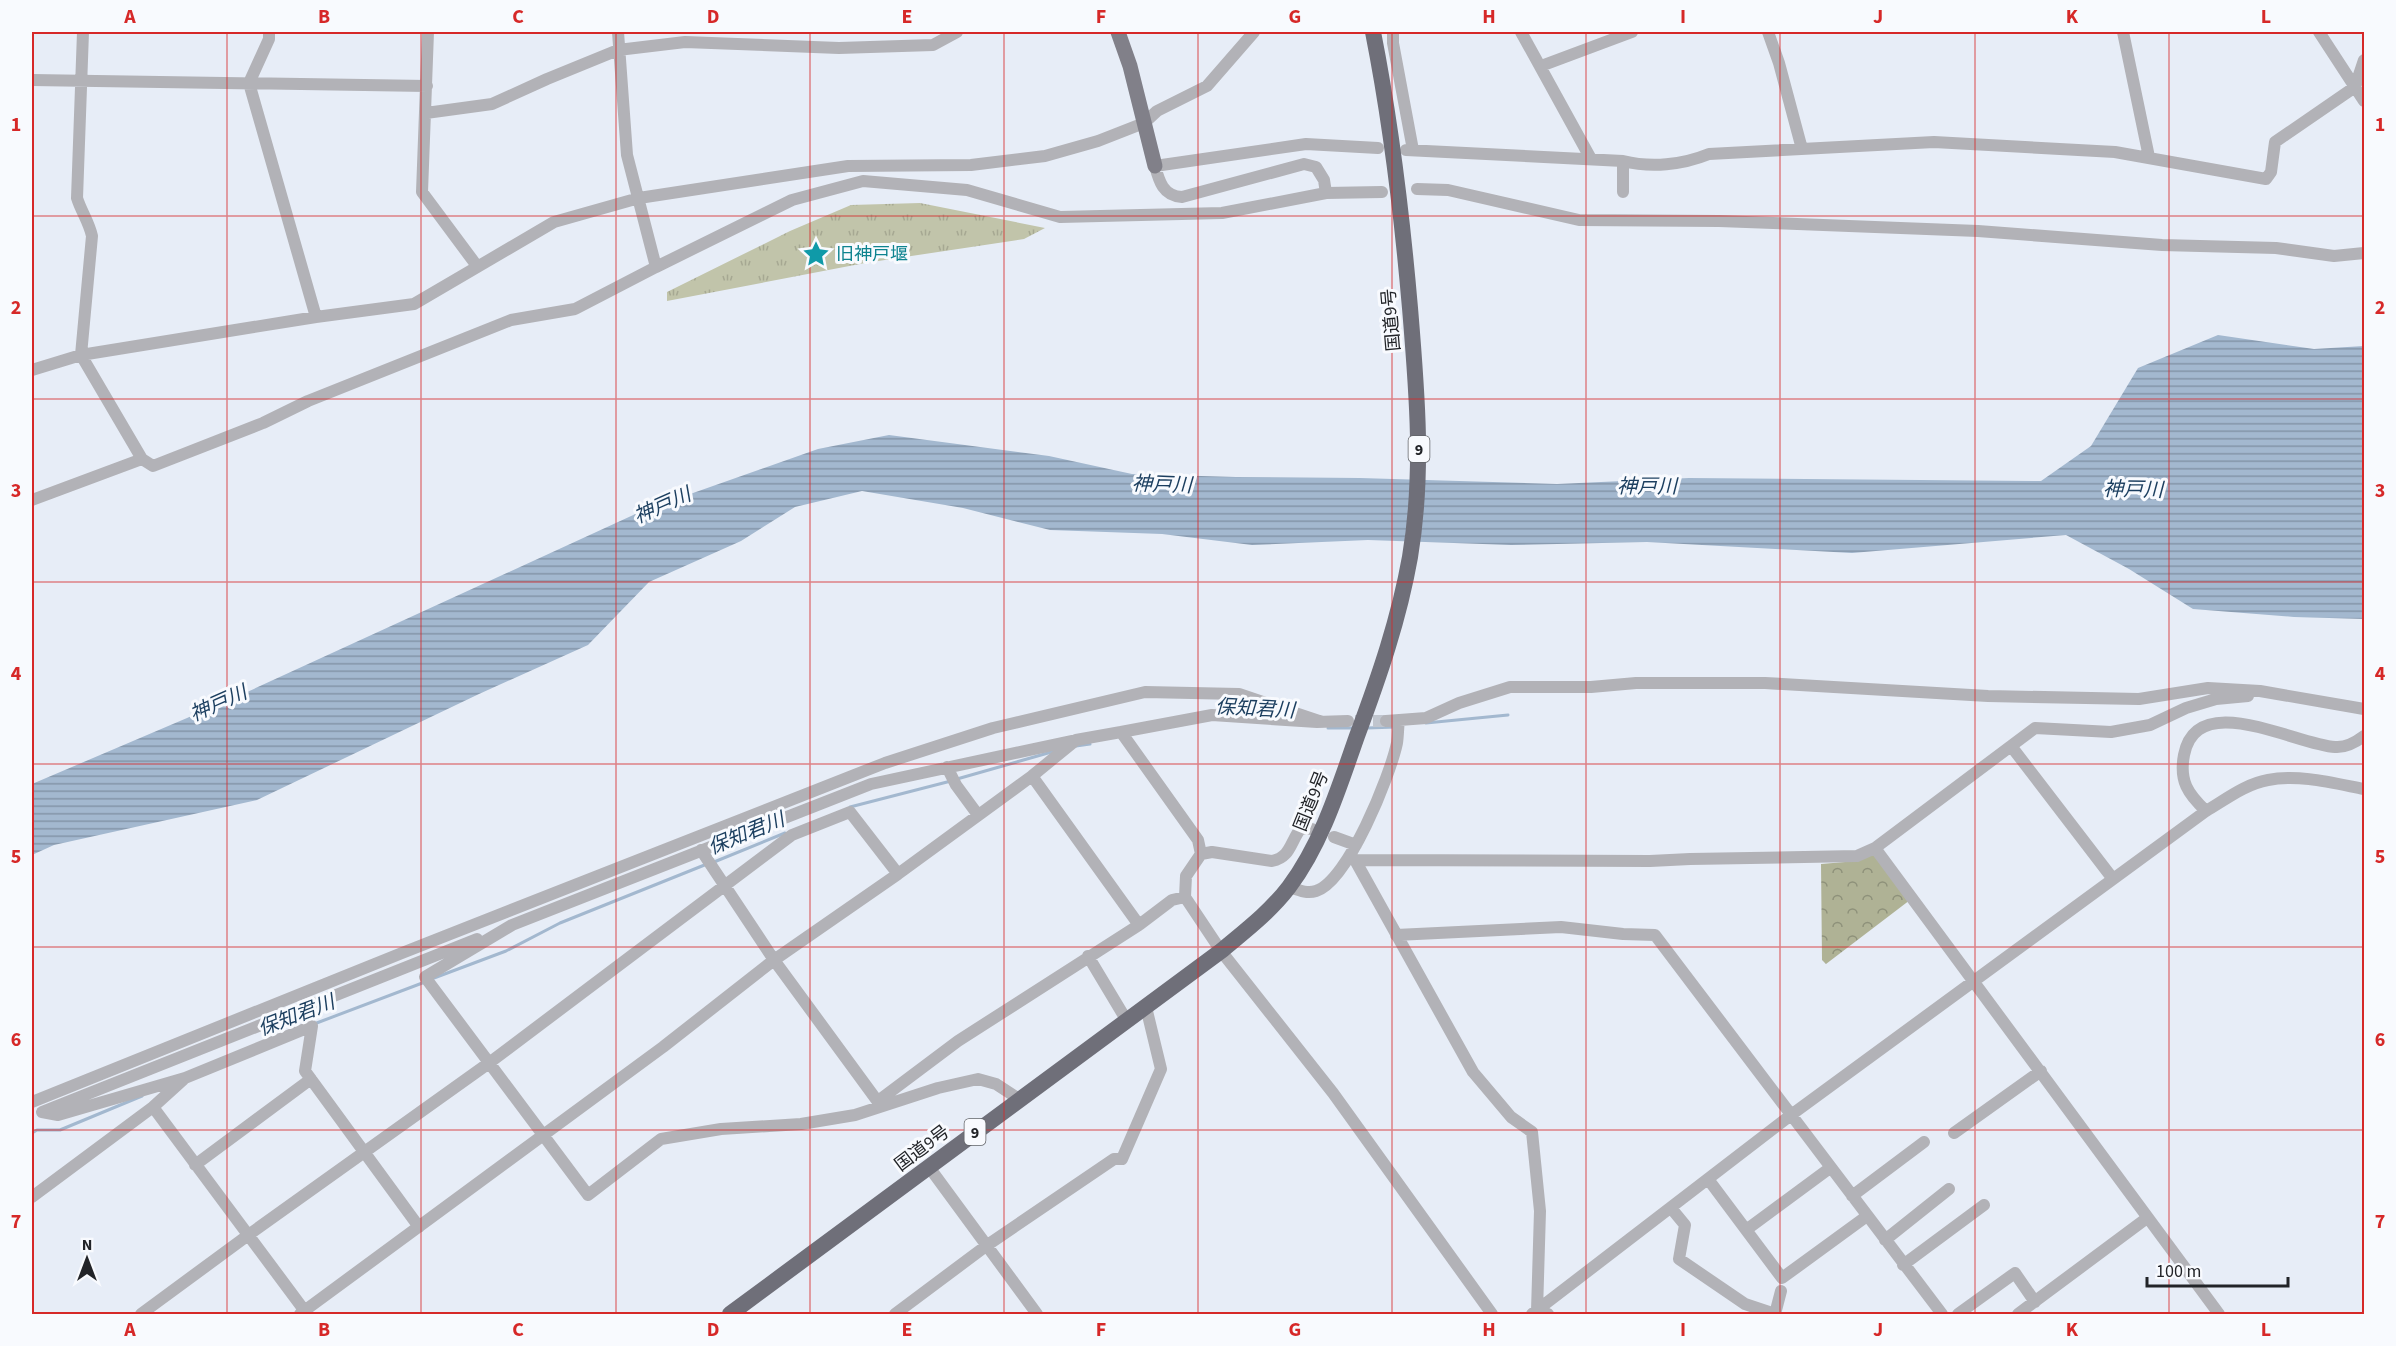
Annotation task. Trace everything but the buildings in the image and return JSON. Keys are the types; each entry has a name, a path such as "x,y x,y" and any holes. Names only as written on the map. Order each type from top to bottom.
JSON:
{"highway":[{"name":"国道9号","path":"730,1314 1221,951 1270,909 1289,887 1312,850 1387,655 1400,607 1410,556 1419,462 1417,392 1404,240 1395,157 1373,32"}],"main road":[{"path":"1118,32 1130,66 1155,166"}],"street":[{"path":"83,32 77,198 89,222 92,236 81,355 142,459 153,466 263,423 308,400 511,320 575,309 792,200 862,181 967,190 1060,217 1222,213 1326,193 1382,192"},
{"path":"269,32 269,39 249,83 315,317"},
{"path":"428,32 422,192 477,266"},
{"path":"618,32 627,155 656,267"},
{"path":"426,113 492,104 618,50 654,48 685,42 839,48 933,45 957,32"},
{"path":"32,370 81,355 315,317 414,304 554,222 639,198 849,166 971,165 1045,156 1098,141 1144,123 1157,111 1207,86 1254,32"},
{"path":"1393,32 1410,150 1623,161 1642,166 1691,161 1709,154 1934,142 2115,152 2266,179 2271,172 2275,142 2355,87 2364,63"},
{"path":"1521,32 1591,159"},
{"path":"1541,66 1632,32"},
{"path":"1768,32 1779,63 1802,148"},
{"path":"2123,32 2149,157"},
{"path":"2319,32 2364,100"},
{"path":"32,80 427,86"},
{"path":"1326,193 1324,180 1316,167 1304,164 1182,197 1174,197 1161,185 1155,166 1306,144 1378,148"},
{"path":"1623,161 1623,192"},
{"path":"1417,189 1448,190 1579,220 1719,221 1978,231 2162,245 2276,248 2334,256 2364,253"},
{"path":"32,500 142,459"},
{"path":"1289,887 1308,892 1317,891 1353,859 1356,845 1383,786 1397,744 1393,721 1426,718 1459,703 1510,687 1591,687 1636,683 1765,683 1988,696 2139,699 2208,688 2260,691 2364,709"},
{"path":"1353,859 1650,861 1857,856 1875,848 2035,728 2112,732 2150,725 2186,708 2216,699 2244,698 2260,691"},
{"path":"32,1102 413,948 885,763 993,728 1145,692 1239,694 1322,722"},
{"path":"37,1114 871,784 1076,740 1212,715 1322,722 1348,721"},
{"path":"2206,812 2193,799 2181,772 2186,747 2198,731 2219,722 2238,722 2336,747 2354,744 2364,736"},
{"path":"1121,732 1198,840 1201,854"},
{"path":"153,1107 304,1313 663,1047 774,960 898,874 1032,776 1076,740"},
{"path":"2011,746 2112,879"},
{"path":"947,767 956,785 978,815"},
{"path":"1032,776 1139,925"},
{"path":"1539,1313 1791,1115 2206,812 2244,788 2266,780 2294,778 2364,789"},
{"path":"141,1314 489,1063 792,835 850,812 898,874"},
{"path":"1312,829 1301,828 1288,854 1272,861 1212,852 1201,854 1186,876 1185,897 1221,951 1333,1093 1492,1314"},
{"path":"1334,837 1356,845"},
{"path":"1875,848 2219,1314"},
{"path":"701,850 774,960 880,1104"},
{"path":"1353,859 1473,1072 1511,1117 1532,1132 1540,1211 1539,1313"},
{"path":"880,1104 958,1041 1139,925 1172,900 1185,897"},
{"path":"512,925 425,977 588,1195 661,1138 721,1129 801,1124 855,1115 880,1104 978,1079 996,1084 1019,1099"},
{"path":"1396,935 1561,927 1655,935 1942,1314"},
{"path":"1088,956 1126,1021"},
{"path":"895,1314 986,1246 1113,1159 1122,1159 1161,1069 1146,1007"},
{"path":"37,1114 58,1115 185,1078 312,1026 305,1071 419,1227"},
{"path":"1954,1133 2041,1071"},
{"path":"32,1197 153,1107 185,1078"},
{"path":"195,1165 311,1079"},
{"path":"1852,1196 1924,1142"},
{"path":"929,1167 1037,1314"},
{"path":"1746,1230 1830,1168"},
{"path":"1708,1179 1782,1278 1867,1216"},
{"path":"1885,1240 1949,1189"},
{"path":"1904,1265 1984,1205"},
{"path":"1671,1208 1685,1225 1678,1259 1745,1304 1775,1314 1781,1291"},
{"path":"2018,1314 2147,1218"},
{"path":"1958,1314 2015,1273 2035,1302"}],"green space":[{"path":"920,203 1045,228 1024,239 865,263 667,301 667,292 790,231 851,205"},
{"path":"1874,854 1910,900 1826,964 1822,960 1821,864 1857,861"}],"water":[{"name":"神戸川","path":"2218,335 2314,349 2364,346 2364,619 2294,617 2193,609 2129,569 2066,535 1852,553 1647,542 1511,545 1368,540 1252,545 1162,534 1050,530 963,508 862,491 795,507 741,541 649,582 588,645 479,694 257,800 54,845 32,855 32,784 234,698 642,511 818,449 889,435 1049,456 1132,474 1236,477 1557,484 1689,478 2041,481 2091,446 2138,368"}],"waterway":[{"name":"保知君川","path":"1426,723 1508,715"},
{"name":"保知君川","path":"1367,728 1396,727"},
{"name":"保知君川","path":"1328,728 1354,728"},
{"name":"保知君川","path":"1076,746 1090,744"},
{"name":"保知君川","path":"957,779 1055,751"},
{"name":"保知君川","path":"850,807 951,781"},
{"name":"保知君川","path":"714,862 785,833"},
{"name":"保知君川","path":"434,978 506,951 560,923 707,864"},
{"name":"保知君川","path":"314,1024 425,982"},
{"name":"保知君川","path":"32,1133 37,1130 60,1130 142,1096"}],"tunnel":[{"path":"1355,721 1386,721"}],"place":[{"name":"旧神戸堰","path":"816,254"}]}
